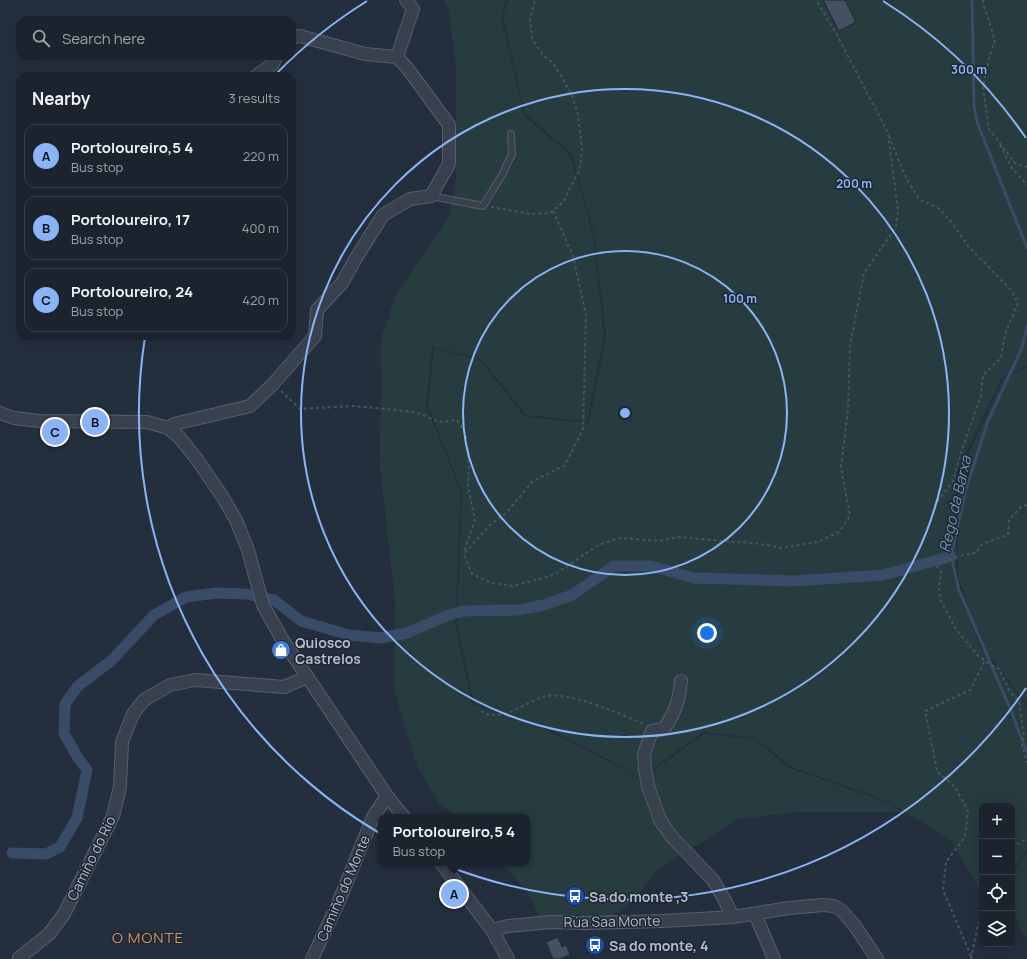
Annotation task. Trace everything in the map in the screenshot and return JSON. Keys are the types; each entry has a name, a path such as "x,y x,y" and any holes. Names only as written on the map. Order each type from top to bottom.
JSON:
{"street":[{"path":"397,58 413,9 406,0"},
{"path":"168,428 174,424 250,406 273,384 314,336 317,310 342,283 356,258 384,215 410,199 431,196 449,164 449,125 412,74 397,58 365,54 300,36 296,36"},
{"path":"262,72 273,64 274,60"},
{"path":"0,413 14,418 39,421 147,422 168,428 179,437 196,458 222,496 236,520 248,550 263,605 282,639 387,796 402,814"},
{"name":"Camiño do Río","path":"20,958 48,934 64,914 113,816 120,787 122,742 133,714 144,700 170,685 195,680 284,688 307,677"},
{"path":"681,681 679,698 674,714 664,729 652,731 644,754 648,786 660,820 672,837 713,880 733,917"},
{"name":"Camiño do Monte","path":"312,959 339,901 373,817 387,796"},
{"path":"443,866 492,930 508,959"},
{"name":"Rúa Saa Monte","path":"492,930 508,926 550,922 664,921 733,917 789,908 822,905 834,906 841,910 856,926 876,959"},
{"path":"755,914 774,959"}],"lane":[{"path":"431,196 483,206 502,175 512,154 511,134"}],"path":[{"path":"483,206 531,214 550,213 563,202 580,169 582,149 578,114 572,95 554,64 542,54 532,38 530,19 535,0"},
{"path":"816,0 837,35 888,134 906,178 919,199 938,208 949,219 968,246 1011,290 1018,303 1005,334 1001,358 983,375 981,395 953,481 934,507"},
{"path":"983,0 995,40 983,87 989,129 1015,163 1027,167"},
{"path":"273,384 300,409 354,406 406,411 421,414 439,422 457,420 466,434 469,468 468,486 475,520 464,554 472,574 492,583 513,586 543,578 557,573 597,546 619,538 660,541 678,537 761,544 781,548 818,542 839,532 850,516 841,467 848,409 850,346 864,273 896,227 898,211 888,134"},
{"path":"997,140 1012,168 1027,185"},
{"path":"464,554 490,525 506,513 533,481 565,466 583,429 586,315 573,256 553,210"},
{"path":"1027,505 1021,506 1009,520 1008,535 982,544 976,553 964,555 936,565 941,572 939,589 940,598 956,629 968,645 985,660 999,669 1010,692 1019,701 1024,736 1022,746 1027,763"},
{"path":"971,958 943,890 946,862 965,837 968,811 955,787 937,771 925,711 970,690 985,660"},
{"path":"481,711 487,715 509,713 530,701 547,696 558,696 583,701 630,718 645,725 652,731"},
{"path":"1015,846 1027,838"},
{"path":"971,958 979,923"}],"green space":[{"path":"444,0 506,0 501,17 524,115 570,155 593,234 604,337 587,421 526,415 481,359 434,347 432,348 426,406 461,492 455,623 472,704 542,728 641,779 704,734 755,739 789,768 887,802 902,812 798,812 738,819 656,871 633,901 588,931 543,923 528,893 506,866 530,866 530,814 452,814 439,803 417,766 394,691 395,601 380,466 381,339 396,294 448,219 456,182 456,69 449,10"},
{"path":"508,0 1027,0 1027,366 1002,377 956,474 956,577 979,646 1027,706 1027,848 1015,868 1015,803 979,803 979,889 951,840 887,801 790,766 755,738 704,732 640,778 589,749 543,726 474,703 457,623 462,491 428,406 434,348 480,360 525,417 589,423 606,337 594,234 572,154 525,114 503,16"},
{"path":"1027,367 1027,704 981,645 958,577 958,475 1004,378"},
{"path":"1027,851 1027,938 1022,932 1015,915 1015,871"}],"building":[{"path":"823,0 845,0 856,22 839,31"},
{"path":"558,937 562,947 566,945 570,955 560,959 553,959 546,942"}],"waterway":[{"name":"Rego da Barxa","path":"972,0 974,105 977,122 1027,248"},
{"name":"Rego da Barxa","path":"1027,326 1022,348 988,421 966,489 951,556 959,590 1012,713 1027,753"},
{"path":"12,853 46,854 60,847 77,818 87,770 78,758 64,733 65,704 78,686 111,661 154,615 186,597 216,593 247,594 274,600 301,621 349,635 381,638 407,633 446,616 463,611 519,610 544,605 572,595 614,566 651,566 694,578 793,581 884,575 951,556"}],"place":[{"name":"Portoloureiro, 17","path":"95,422"},
{"name":"Portoloureiro, 24","path":"55,432"},
{"name":"Quiosco Castrelos","path":"281,650"},
{"name":"Portoloureiro,5 4","path":"454,894"},
{"name":"Sa do monte ,3","path":"575,896"},
{"name":"Sa do monte, 4","path":"595,945"}],"district":[{"name":"O MONTE","path":"148,937"}]}
